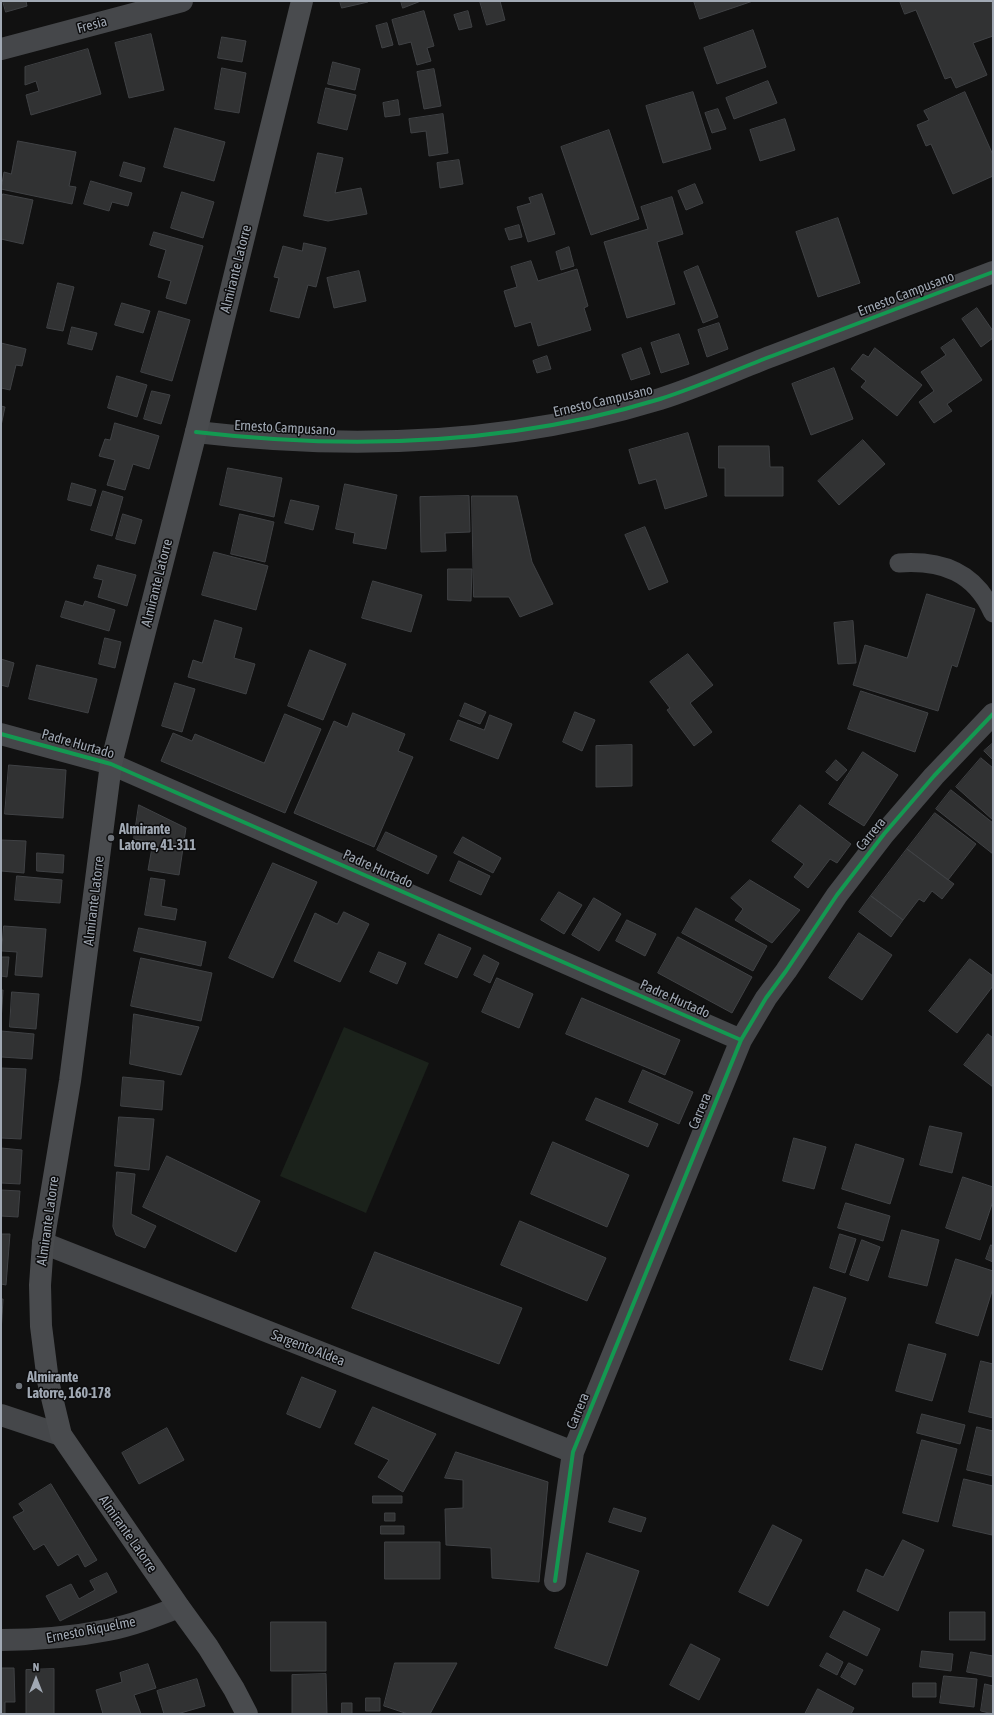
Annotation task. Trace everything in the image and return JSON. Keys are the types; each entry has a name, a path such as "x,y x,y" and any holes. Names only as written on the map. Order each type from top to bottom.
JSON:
{"main road":[{"name":"Almirante Latorre","path":"247,1714 234,1689 208,1647 61,1435 48,1381 41,1326 40,1285 43,1244 70,1081 111,764 196,432 302,1"}],"street":[{"name":"Fresia","path":"1,50 182,1"},
{"name":"Ernesto Campusano","path":"196,432 253,439 367,443 432,440 543,426 602,414 660,399 993,272"},
{"name":"Carrera","path":"555,1581 573,1452 741,1040 766,998 841,889 884,834 934,776 993,714"},
{"name":"Padre Hurtado","path":"1,734 111,764 741,1040"},
{"name":"Sargento Aldea","path":"43,1244 573,1452"},
{"path":"1,1415 61,1435"},
{"name":"Ernesto Riquelme","path":"1,1640 58,1638 110,1630 145,1620 179,1607"}],"lane":[{"path":"899,564 918,562 937,564 955,571 967,578 978,588 987,599 993,613"}],"shaded area":[{"path":"344,1027 429,1063 366,1213 280,1176"}],"building":[{"path":"3,1 26,1 27,6 6,12"},
{"path":"340,1 368,1 368,2 342,8"},
{"path":"401,1 421,1 403,8"},
{"path":"480,1 500,1 505,20 487,25"},
{"path":"694,1 753,1 700,19"},
{"path":"900,1 992,1 993,36 973,43 987,75 956,88 951,77 945,79 916,10 905,14"},
{"path":"424,11 434,46 427,48 431,61 417,65 411,42 399,45 392,20"},
{"path":"468,11 472,27 459,30 454,15"},
{"path":"387,23 393,45 382,48 376,26"},
{"path":"753,30 766,67 717,84 704,48"},
{"path":"151,34 164,90 129,98 115,43"},
{"path":"222,37 246,41 242,62 218,58"},
{"path":"88,49 101,94 31,115 26,95 39,91 36,81 25,85 25,67"},
{"path":"333,62 360,69 355,90 328,84"},
{"path":"222,68 246,73 239,113 215,109"},
{"path":"434,69 441,106 424,109 417,72"},
{"path":"768,81 777,103 734,119 726,98"},
{"path":"326,88 356,95 347,130 318,123"},
{"path":"693,92 711,149 663,163 646,106"},
{"path":"965,92 993,155 993,176 953,194 931,144 926,146 917,125 929,120 924,111"},
{"path":"398,100 400,115 385,117 383,103"},
{"path":"718,109 726,129 712,133 705,113"},
{"path":"443,114 448,153 429,156 426,131 411,133 409,119"},
{"path":"785,119 795,150 760,161 750,130"},
{"path":"175,128 225,142 214,181 164,167"},
{"path":"609,130 639,219 591,235 561,147"},
{"path":"18,141 76,152 69,186 76,187 72,204 1,189 4,172 11,174"},
{"path":"318,153 343,158 335,193 361,188 367,214 328,221 304,216"},
{"path":"459,160 463,184 440,188 437,163"},
{"path":"124,162 145,168 141,182 120,176"},
{"path":"91,181 132,193 128,206 112,202 109,211 84,204"},
{"path":"695,184 703,203 686,210 678,191"},
{"path":"182,192 214,202 203,238 171,228"},
{"path":"3,194 33,200 23,244 1,239 1,202"},
{"path":"542,194 555,234 528,242 517,207 531,203 529,198"},
{"path":"672,197 683,234 657,242 675,304 627,318 604,242 648,229 641,207"},
{"path":"838,218 860,283 818,297 796,232"},
{"path":"519,225 522,237 509,240 505,229"},
{"path":"154,232 203,246 186,304 166,298 171,281 158,277 166,250 150,245"},
{"path":"304,243 326,248 316,287 308,285 299,318 270,311 279,278 274,277 283,246 302,251"},
{"path":"569,247 574,266 561,270 556,252"},
{"path":"531,261 538,281 577,269 588,306 584,308 591,330 538,346 531,322 515,327 504,291 517,287 511,267"},
{"path":"698,266 718,317 703,323 684,272"},
{"path":"359,271 366,301 334,308 327,278"},
{"path":"58,283 74,287 63,331 47,328"},
{"path":"122,303 150,311 143,333 115,325"},
{"path":"977,308 993,331 993,338 981,347 962,319"},
{"path":"159,311 190,320 172,381 141,372"},
{"path":"719,323 728,349 707,357 698,330"},
{"path":"72,327 97,333 92,350 68,344"},
{"path":"679,334 689,364 661,373 651,343"},
{"path":"954,339 982,380 947,404 952,411 934,423 919,402 934,391 921,372 946,355 941,348"},
{"path":"1,343 26,349 22,366 16,365 10,390 1,388"},
{"path":"641,348 650,374 631,380 622,355"},
{"path":"875,348 922,385 897,416 861,387 866,381 851,369 863,354 868,357"},
{"path":"547,356 551,369 537,373 533,361"},
{"path":"834,368 853,419 811,435 792,384"},
{"path":"117,376 147,385 137,417 108,408"},
{"path":"152,391 170,395 161,424 144,419"},
{"path":"1,406 5,407 1,426"},
{"path":"115,423 159,436 149,469 133,464 125,490 107,485 115,460 99,456 105,439 110,440"},
{"path":"688,433 707,496 665,509 656,479 639,484 629,450"},
{"path":"863,440 885,464 839,505 818,481"},
{"path":"719,446 769,446 770,467 783,467 783,496 725,496 725,468 719,468"},
{"path":"228,468 282,478 274,517 220,505"},
{"path":"72,483 96,490 91,506 68,500"},
{"path":"345,484 397,495 386,549 353,543 355,533 336,529"},
{"path":"103,491 123,497 112,536 91,530"},
{"path":"469,496 470,532 445,533 446,551 421,552 420,497"},
{"path":"472,496 517,496 532,562 553,604 520,617 509,597 474,597"},
{"path":"291,500 319,506 313,530 285,523"},
{"path":"123,514 142,520 135,544 116,539"},
{"path":"240,514 274,522 265,562 231,554"},
{"path":"645,527 668,582 649,590 625,535"},
{"path":"214,552 268,566 256,610 202,595"},
{"path":"98,565 136,575 127,606 98,597 103,580 94,578"},
{"path":"448,569 472,569 471,601 448,600"},
{"path":"373,581 422,595 411,632 362,618"},
{"path":"927,594 975,609 957,667 952,665 938,711 853,685 865,645 907,658"},
{"path":"66,601 83,606 85,601 115,610 109,631 61,617"},
{"path":"215,620 242,628 234,658 255,664 246,694 188,677 193,660 202,663"},
{"path":"853,621 856,663 838,664 834,623"},
{"path":"105,638 121,642 115,668 99,664"},
{"path":"310,650 346,664 323,720 288,706"},
{"path":"688,654 713,685 690,703 712,732 694,746 667,710 670,708 650,682"},
{"path":"1,659 14,663 8,687 1,685"},
{"path":"37,665 97,679 88,713 29,699"},
{"path":"175,683 195,689 182,732 162,726"},
{"path":"861,691 928,713 915,752 848,729"},
{"path":"465,703 486,712 480,724 460,716"},
{"path":"575,712 595,720 582,751 563,742"},
{"path":"353,713 405,734 398,751 413,757 374,847 294,813 334,721 347,727"},
{"path":"285,714 321,729 285,813 161,761 173,733 192,741 195,734 264,763"},
{"path":"490,715 512,724 498,759 450,740 458,720 484,730"},
{"path":"993,743 993,760 984,751"},
{"path":"632,745 632,786 596,787 596,746"},
{"path":"863,752 898,775 864,826 829,804"},
{"path":"981,758 993,768 993,820 956,787"},
{"path":"836,760 847,770 837,781 826,772"},
{"path":"9,765 66,770 63,818 5,814"},
{"path":"951,790 993,823 993,854 936,809"},
{"path":"139,805 186,828 179,875 148,870 153,842 134,839"},
{"path":"800,805 851,844 837,863 830,859 808,888 794,877 804,864 772,841"},
{"path":"935,813 976,844 948,880 907,849"},
{"path":"386,832 437,856 428,874 377,850"},
{"path":"463,837 501,858 493,873 454,853"},
{"path":"1,840 26,841 24,873 1,871"},
{"path":"907,849 954,884 942,899 932,891 924,902 919,899 903,920 871,896"},
{"path":"37,853 64,855 63,873 37,871"},
{"path":"459,861 490,876 481,895 450,881"},
{"path":"273,863 317,882 273,978 229,958"},
{"path":"17,876 62,880 60,903 15,900"},
{"path":"151,878 165,880 161,906 177,909 175,920 145,915"},
{"path":"750,880 800,910 772,943 735,920 743,909 731,898"},
{"path":"559,892 582,905 564,934 541,920"},
{"path":"871,896 903,920 891,937 859,912"},
{"path":"594,898 621,914 599,951 572,935"},
{"path":"696,908 767,946 753,971 682,933"},
{"path":"344,912 369,924 340,982 294,961 315,913 337,924"},
{"path":"627,920 656,934 645,956 616,941"},
{"path":"4,926 46,929 42,977 15,975 17,952 2,951"},
{"path":"139,928 206,942 201,966 134,951"},
{"path":"859,933 892,955 862,1000 829,978"},
{"path":"439,934 471,948 457,978 425,964"},
{"path":"678,937 752,977 732,1013 658,973"},
{"path":"379,952 406,963 397,984 370,972"},
{"path":"484,955 499,963 490,983 474,975"},
{"path":"1,957 9,957 7,977 1,976"},
{"path":"141,958 212,973 201,1021 131,1006"},
{"path":"970,959 993,976 993,986 957,1033 929,1011"},
{"path":"497,978 533,994 519,1028 482,1012"},
{"path":"1,990 3,990 1,1022"},
{"path":"12,992 39,994 36,1029 10,1027"},
{"path":"582,998 680,1040 665,1075 566,1034"},
{"path":"134,1014 199,1027 181,1075 130,1064"},
{"path":"1,1031 34,1034 32,1059 1,1057"},
{"path":"988,1034 993,1038 993,1087 964,1065"},
{"path":"1,1068 26,1069 21,1139 1,1138"},
{"path":"643,1070 693,1092 679,1124 629,1102"},
{"path":"123,1077 164,1081 162,1110 121,1106"},
{"path":"596,1098 658,1124 648,1147 586,1120"},
{"path":"119,1117 154,1119 149,1170 115,1166"},
{"path":"930,1126 962,1133 952,1173 920,1165"},
{"path":"794,1138 826,1147 814,1189 783,1181"},
{"path":"553,1142 629,1175 607,1227 531,1194"},
{"path":"856,1144 904,1159 890,1204 842,1189"},
{"path":"1,1148 22,1150 20,1184 1,1183"},
{"path":"167,1156 260,1201 236,1252 143,1207"},
{"path":"117,1172 135,1174 131,1214 156,1226 145,1248 116,1235 113,1227"},
{"path":"963,1177 993,1187 993,1201 980,1240 946,1228"},
{"path":"1,1190 20,1191 18,1217 1,1216"},
{"path":"846,1203 890,1216 883,1241 838,1228"},
{"path":"520,1221 606,1258 587,1301 501,1265"},
{"path":"902,1230 939,1240 927,1286 889,1277"},
{"path":"1,1234 10,1234 6,1285 1,1284"},
{"path":"840,1234 856,1239 845,1273 830,1268"},
{"path":"862,1240 880,1247 868,1281 850,1275"},
{"path":"991,1245 993,1246 993,1262 986,1259"},
{"path":"375,1252 522,1308 499,1364 352,1308"},
{"path":"956,1259 993,1271 993,1288 978,1336 936,1323"},
{"path":"814,1287 846,1298 822,1370 790,1360"},
{"path":"1,1299 3,1299 1,1333"},
{"path":"909,1344 946,1354 932,1401 896,1391"},
{"path":"981,1361 993,1364 993,1418 969,1412"},
{"path":"302,1377 336,1391 320,1428 287,1414"},
{"path":"373,1407 436,1434 403,1492 378,1477 389,1460 355,1444"},
{"path":"922,1414 965,1425 960,1444 917,1433"},
{"path":"977,1427 993,1431 993,1476 967,1470"},
{"path":"167,1428 184,1460 139,1484 122,1453"},
{"path":"922,1440 957,1449 938,1522 903,1513"},
{"path":"456,1452 548,1482 539,1582 492,1578 491,1548 446,1545 445,1509 463,1508 463,1480 445,1478"},
{"path":"964,1479 993,1486 992,1535 953,1526"},
{"path":"51,1484 97,1560 85,1567 78,1554 58,1566 44,1544 34,1550 13,1517 24,1511 19,1504"},
{"path":"373,1496 402,1496 402,1503 373,1503"},
{"path":"614,1508 646,1518 641,1532 609,1522"},
{"path":"385,1513 395,1513 395,1521 385,1521"},
{"path":"773,1525 802,1540 768,1606 739,1592"},
{"path":"381,1526 404,1526 404,1534 381,1534"},
{"path":"903,1540 924,1550 898,1611 857,1591 866,1569 883,1577"},
{"path":"385,1542 440,1542 440,1579 385,1579"},
{"path":"587,1553 639,1571 607,1666 555,1648"},
{"path":"107,1573 117,1592 60,1621 46,1596 71,1584 79,1599 95,1590 90,1581"},
{"path":"844,1611 880,1629 867,1656 830,1637"},
{"path":"950,1612 985,1612 985,1640 950,1640"},
{"path":"271,1622 326,1622 326,1671 271,1671"},
{"path":"691,1644 720,1659 699,1700 670,1685"},
{"path":"922,1651 953,1654 951,1671 920,1667"},
{"path":"971,1652 993,1656 993,1677 967,1672"},
{"path":"827,1653 843,1662 837,1675 820,1666"},
{"path":"395,1663 457,1663 430,1714 408,1714 384,1706"},
{"path":"849,1663 863,1670 855,1685 841,1677"},
{"path":"148,1664 156,1688 134,1695 141,1714 103,1714 96,1690 122,1682 120,1673"},
{"path":"1,1668 14,1668 15,1702 5,1702 5,1714 1,1714"},
{"path":"54,1669 54,1714 26,1714 26,1670"},
{"path":"326,1674 327,1714 292,1714 292,1675"},
{"path":"944,1676 977,1679 974,1707 940,1703"},
{"path":"197,1679 205,1706 177,1714 164,1714 157,1691"},
{"path":"913,1683 936,1683 936,1697 913,1697"},
{"path":"985,1684 993,1686 993,1714 981,1711"},
{"path":"818,1689 854,1708 851,1714 805,1714"},
{"path":"366,1698 380,1698 380,1711 366,1711"},
{"path":"342,1703 352,1703 352,1714 342,1714"}],"cycle path":[{"path":"196,432 254,438 371,442 430,440 546,426 603,414 660,399 993,272"},
{"path":"555,1581 573,1452 741,1040 766,998 837,895 884,834 934,776 993,714"},
{"path":"1,734 111,764 741,1040"}],"place":[{"name":"Almirante Latorre, 41-311","path":"111,838"},
{"name":"Almirante Latorre, 160-178","path":"19,1386"}]}
